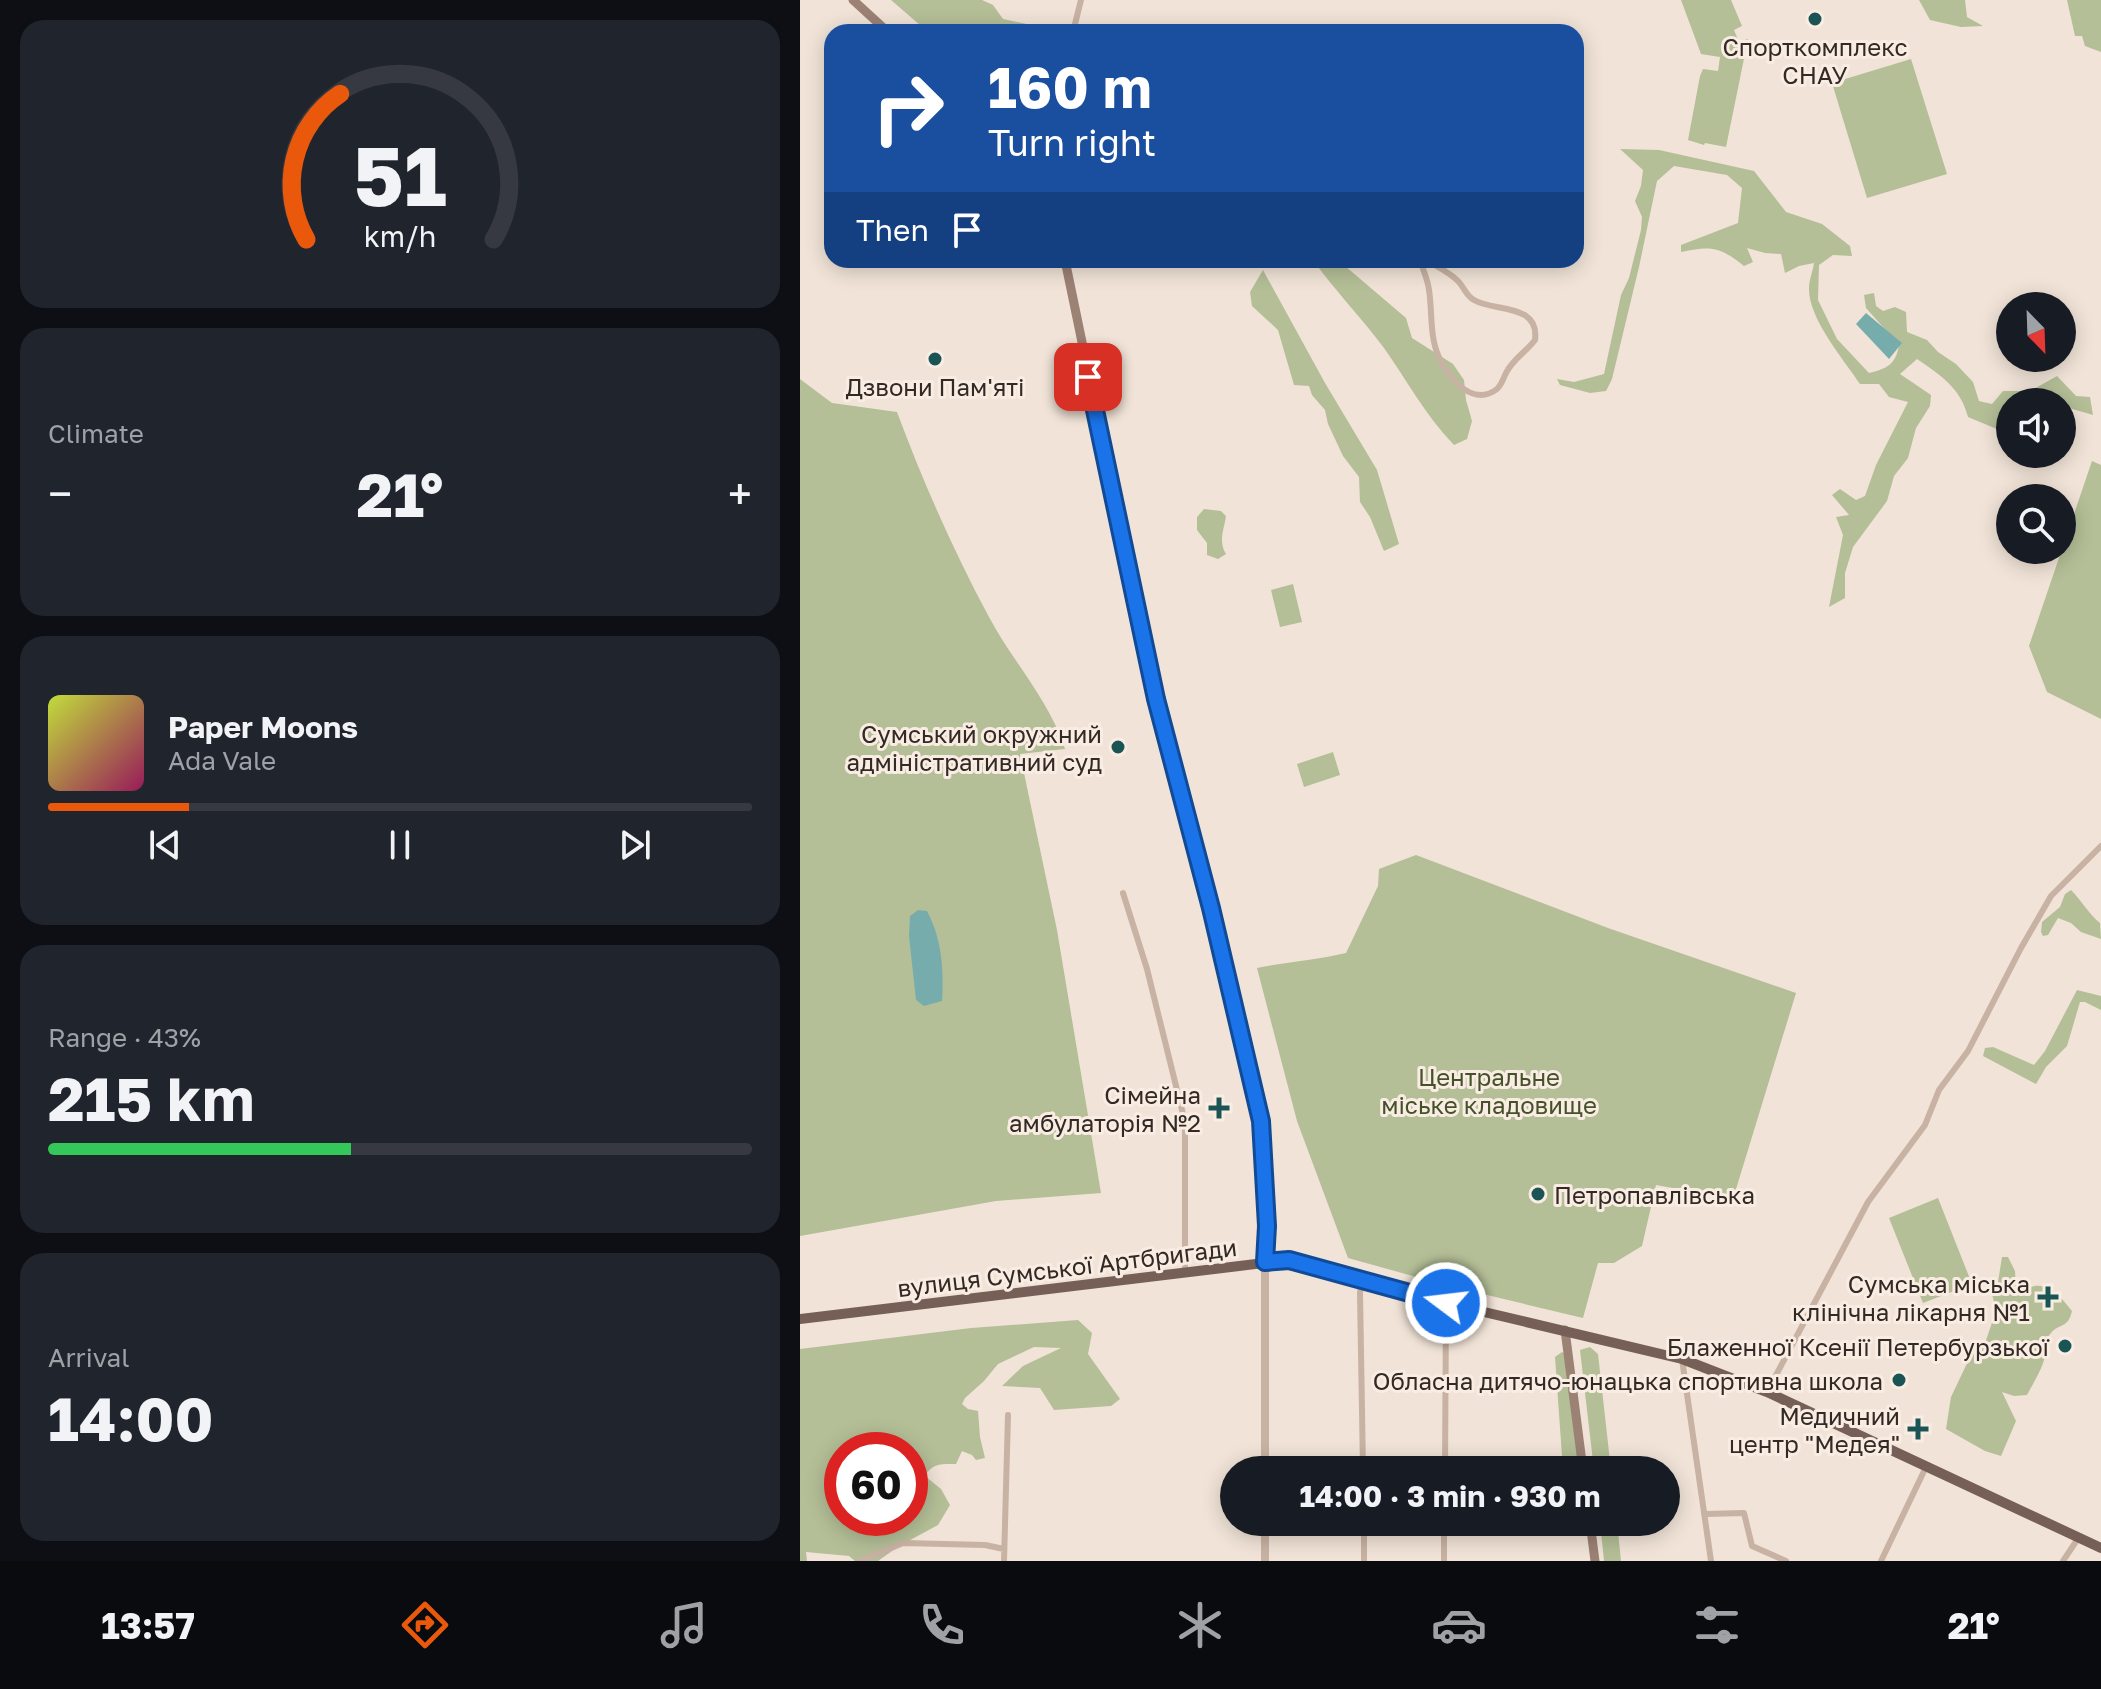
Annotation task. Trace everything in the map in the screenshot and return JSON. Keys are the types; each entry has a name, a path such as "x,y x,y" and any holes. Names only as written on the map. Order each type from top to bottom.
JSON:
{"main road":[{"path":"853,0 879,24"},
{"path":"1067,268 1156,699 1211,908 1261,1121 1267,1226 1265,1262"},
{"name":"вулиця Сумської Артбригади","path":"800,1319 1289,1260 1446,1303 1682,1359 1767,1392 2101,1548"},
{"path":"1565,1330 1581,1456"},
{"path":"1592,1536 1595,1561"}],"street":[{"path":"1075,24 1081,0"},
{"path":"1423,268 1429,285 1434,345 1441,361 1452,379 1464,389 1479,395 1494,391 1501,385 1511,364 1535,340 1533,324 1520,312 1471,299 1458,281 1438,268"},
{"path":"1767,1392 1868,1202 1925,1125 1939,1090 1968,1051 2051,896 2101,846"},
{"path":"1123,893 1147,969 1185,1122 1185,1273"},
{"path":"1265,1262 1265,1456"},
{"path":"1362,1281 1363,1456"},
{"path":"1445,1456 1446,1303"},
{"path":"1682,1359 1711,1561"},
{"path":"1004,1561 1008,1415"},
{"path":"1881,1561 1926,1467"},
{"path":"1706,1514 1744,1513 1752,1546 1786,1561"},
{"path":"1265,1536 1265,1561"},
{"path":"1364,1536 1364,1561"},
{"path":"1444,1536 1444,1561"},
{"path":"2063,1561 2079,1537"},
{"path":"860,1561 903,1543 985,1545 1004,1549"}],"green space":[{"path":"891,0 982,0 993,5 1003,19 1026,24 919,24"},
{"path":"1681,0 1731,0 1742,26 1734,30 1739,42 1748,39 1726,147 1688,140 1700,76 1703,69 1718,71 1720,57 1701,54"},
{"path":"1919,0 1965,0 1967,17 1983,26 1961,27 1930,20"},
{"path":"2067,0 2101,0 2101,52 2085,46 2082,36 2075,36"},
{"path":"1911,59 1947,174 1867,198 1832,83"},
{"path":"1620,149 1659,150 1754,171 1786,212 1822,224 1850,246 1852,256 1833,255 1819,265 1818,300 1837,339 1869,373 1890,365 1899,345 1866,308 1864,295 1874,293 1876,306 1883,311 1895,307 1906,312 1907,332 1927,340 1956,364 1973,382 1979,401 1992,404 1996,399 1996,429 1968,417 1955,391 1917,359 1900,374 1931,395 1930,406 1916,428 1908,458 1894,476 1887,501 1853,547 1845,573 1845,598 1829,607 1843,535 1836,517 1849,515 1832,495 1840,489 1856,500 1865,496 1876,465 1908,402 1889,397 1879,384 1860,384 1837,351 1820,325 1810,300 1809,285 1814,263 1785,273 1781,254 1747,248 1753,262 1744,266 1714,249 1681,252 1681,245 1738,223 1742,188 1727,175 1674,166 1657,181 1612,379 1606,391 1590,393 1560,385 1557,379 1574,382 1604,374 1621,295 1629,278 1641,230 1642,217 1635,201 1643,170"},
{"path":"1319,268 1347,268 1406,318 1412,338 1453,364 1464,380 1472,421 1467,439 1454,445 1444,434 1384,348"},
{"path":"1263,270 1377,470 1399,544 1384,551 1360,502 1359,477 1343,456 1325,410 1312,395 1309,386 1294,385 1278,330 1252,306 1250,292"},
{"path":"2057,376 2068,388 2035,388"},
{"path":"800,379 832,403 897,412 928,490 964,567 998,634 1050,714 1065,749 1020,754 1057,930 1101,1193 996,1201 800,1236"},
{"path":"2076,396 2090,397 2093,415 2076,410"},
{"path":"2092,461 2101,465 2101,719 2047,692 2029,646 2057,564 2076,564 2076,508"},
{"path":"1204,509 1221,511 1226,516 1222,540 1226,554 1218,559 1207,555 1207,543 1197,530 1197,517"},
{"path":"1293,584 1302,622 1280,627 1271,590"},
{"path":"1333,752 1340,775 1304,787 1297,764"},
{"name":"Центральне міське кладовище","path":"1416,855 1608,928 1796,993 1733,1199 1656,1185 1642,1246 1614,1263 1598,1263 1583,1318 1348,1258 1297,1121 1257,968 1346,953 1378,886 1379,869"},
{"path":"2071,890 2100,923 2101,939 2081,932 2071,923 2058,918 2048,935 2043,936 2042,922 2060,907 2065,894"},
{"path":"2077,990 2101,996 2101,1010 2080,1002 2067,1046 2046,1067 2036,1084 1983,1056 1985,1048 1993,1047 2034,1065 2045,1051"},
{"path":"1938,1198 1972,1284 1923,1303 1889,1218"},
{"path":"2002,1257 2008,1257 2015,1271 2016,1290 2041,1286 2056,1294 2072,1311 2068,1321 2048,1337 2043,1363 2027,1395 2014,1396 2002,1392 2016,1421 2001,1456 1985,1451 1946,1429 1951,1397 1971,1355 1984,1346 1996,1311 1992,1294 1998,1282"},
{"path":"1078,1320 1092,1333 1088,1354 1120,1399 1111,1406 1054,1410 1040,1388 1002,1386 1023,1366 1061,1348 1034,1347 998,1364 962,1404 978,1411 985,1458 976,1460 962,1451 956,1464 934,1466 928,1472 928,1432 824,1432 824,1536 918,1536 878,1561 855,1561 849,1556 806,1552 807,1561 800,1561 800,1349 971,1328"},
{"path":"1590,1347 1598,1354 1609,1456 1592,1456 1580,1350"},
{"path":"1562,1352 1566,1354 1578,1456 1562,1456 1555,1357"},
{"path":"928,1478 941,1489 950,1505 938,1525 928,1530"},
{"path":"1601,1536 1618,1536 1621,1561 1604,1561"}],"water":[{"path":"1866,313 1902,343 1889,359 1856,324"},
{"path":"918,910 927,911 932,922 942,966 942,1001 924,1006 916,1000 909,936 910,916"}],"place":[{"name":"Спорткомплекс СНАУ","path":"1815,19"},
{"name":"Дзвони Пам'яті","path":"935,359"},
{"name":"Сумський окружний адміністративний суд","path":"1118,747"},
{"name":"Сімейна амбулаторія №2","path":"1219,1108"},
{"name":"Петропавлівська","path":"1538,1194"},
{"name":"Сумська міська клінічна лікарня №1","path":"2048,1297"},
{"name":"Блаженної Ксенії Петербурзької","path":"2065,1346"},
{"name":"Обласна дитячо-юнацька спортивна школа","path":"1899,1380"},
{"name":"Медичний центр \"Медея\"","path":"1918,1429"}],"route":[{"path":"1088,377 1156,699 1211,908 1261,1121 1267,1226 1265,1262 1289,1260 1446,1303"}]}
